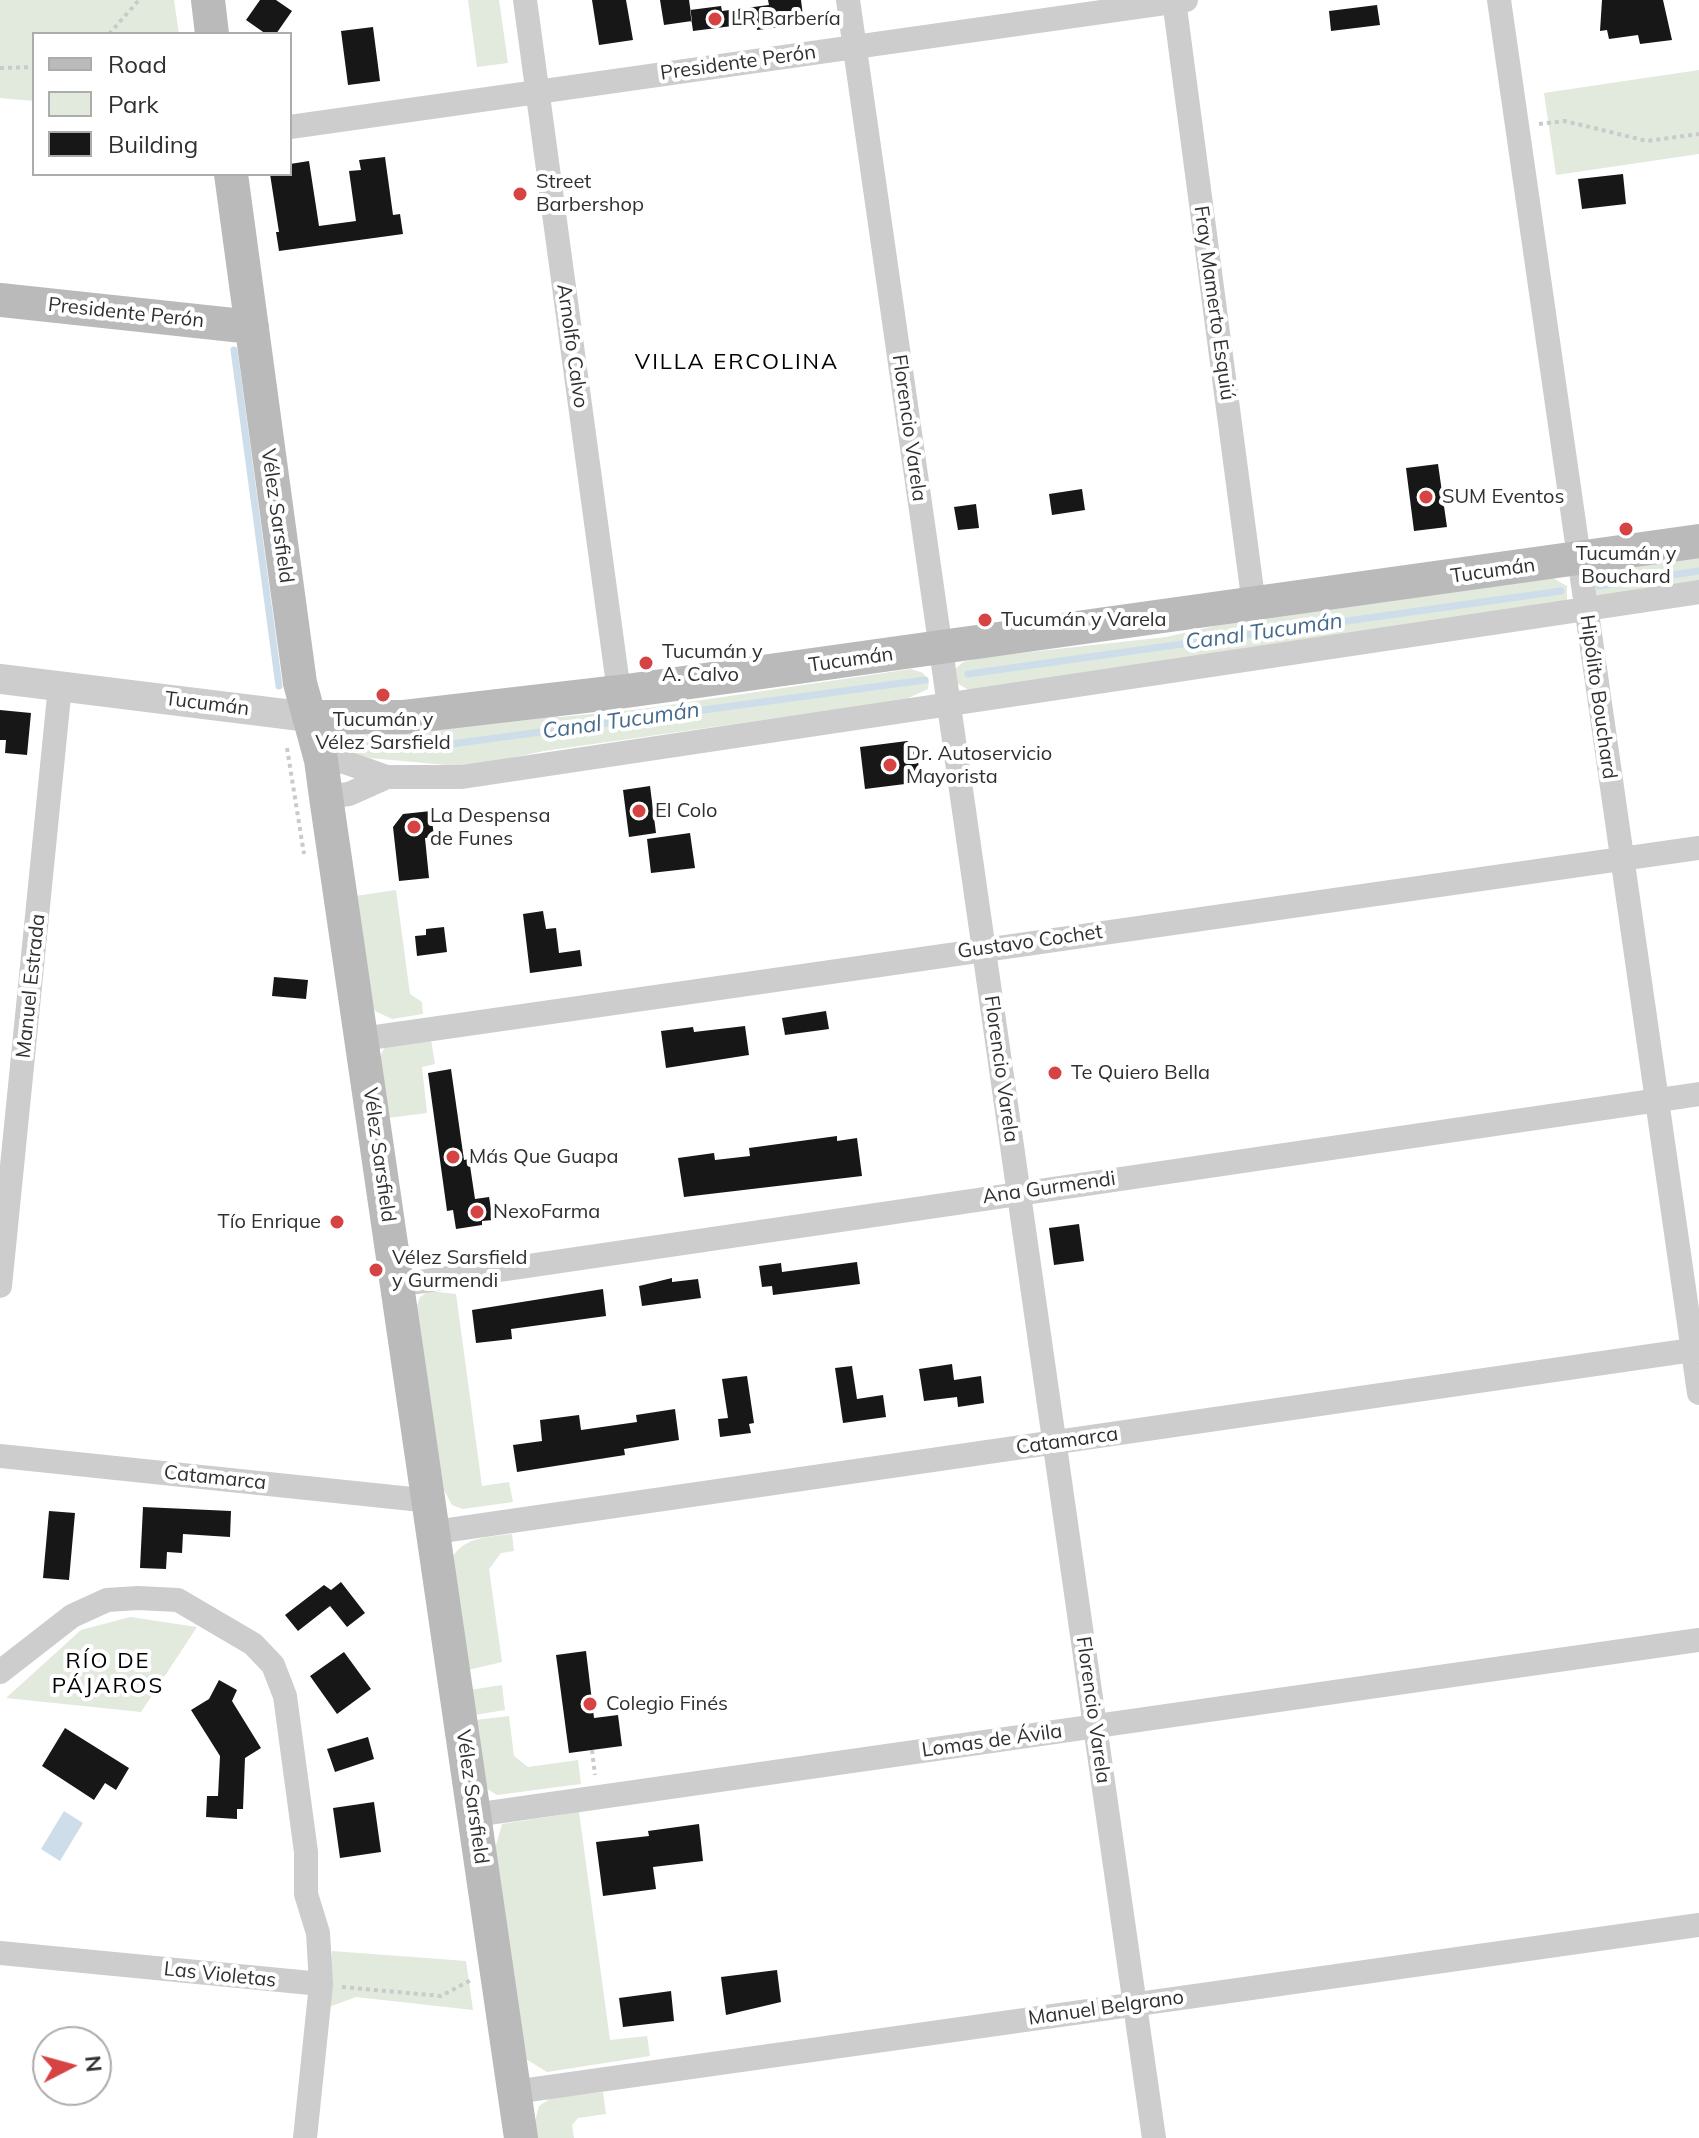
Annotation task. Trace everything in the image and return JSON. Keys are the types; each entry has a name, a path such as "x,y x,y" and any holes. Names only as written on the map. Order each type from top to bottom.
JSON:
{"main road":[{"path":"208,0 212,32"},
{"name":"Vélez Sarsfield","path":"231,176 300,683 295,715 321,760 521,2138"},
{"name":"Presidente Perón","path":"0,300 252,327"},
{"name":"Tucumán","path":"295,715 404,717 619,692 1699,541"}],"street":[{"name":"Arnolfo Calvo","path":"525,0 619,692"},
{"name":"Florencio Varela","path":"848,0 1154,2138"},
{"name":"Hipólito Bouchard","path":"1499,0 1656,1100 1696,1350 1699,1393"},
{"name":"Presidente Perón","path":"292,127 1178,1"},
{"name":"Fray Mamerto Esquiú","path":"1178,1 1254,605"},
{"path":"321,760 344,762 387,777 462,777 1699,592"},
{"name":"Tucumán","path":"0,679 295,715"},
{"name":"Manuel Estrada","path":"0,1286 60,686"},
{"path":"326,797 349,794 387,777"},
{"name":"Gustavo Cochet","path":"362,1039 1699,848"},
{"name":"Ana Gurmendi","path":"398,1285 1699,1094"},
{"name":"Catamarca","path":"0,1456 433,1517 1055,1443 1696,1350"},
{"path":"0,1672 72,1616 107,1600 178,1600 209,1615 253,1644 273,1665 285,1696 306,1852 306,1894 316,1919 321,1984 305,2138"},
{"name":"Lomas de Ávila","path":"474,1815 1699,1640"},
{"name":"Manuel Belgrano","path":"514,2092 1699,1925"},
{"name":"Las Violetas","path":"0,1953 321,1984"}],"path":[{"path":"111,32 139,0"},
{"path":"0,70 32,67"},
{"path":"1517,127 1565,121 1647,141 1699,134"},
{"path":"295,715 304,854"},
{"path":"321,1984 441,1996"}],"green space":[{"path":"0,0 174,0 179,32 32,32 32,101 0,98"},
{"path":"468,0 499,0 508,63 477,67"},
{"path":"1699,70 1699,154 1556,175 1544,93"},
{"path":"1699,554 1699,584 1604,597 1596,594 1596,574 1613,567"},
{"path":"1551,577 1567,586 1567,601 969,690 953,681 955,669 963,662 985,657 1166,637 1246,619"},
{"path":"911,669 923,673 929,681 928,689 904,700 544,751 468,767 337,755 333,738 337,732 543,713 560,717 642,709"},
{"path":"396,890 410,994 422,1002 423,1014 392,1019 375,1011 368,991 355,896"},
{"path":"431,1040 435,1064 422,1067 427,1113 388,1118 380,1068 383,1051 397,1043"},
{"path":"429,1291 456,1294 482,1486 509,1482 513,1502 463,1509 452,1505 444,1490 416,1309 420,1297"},
{"path":"512,1534 514,1551 501,1553 489,1569 502,1662 468,1670 453,1556 472,1541"},
{"path":"130,1617 197,1627 141,1712 6,1698 81,1630"},
{"path":"502,1685 505,1710 474,1715 470,1690"},
{"path":"509,1716 514,1756 528,1767 578,1760 581,1784 497,1795 484,1787 475,1720"},
{"path":"579,1812 610,2040 647,2036 650,2056 547,2072 526,2059 494,1852 502,1824"},
{"path":"332,1951 466,1961 473,2010 356,1997 326,2008"},
{"path":"603,2092 606,2114 578,2118 572,2125 574,2138 538,2138 535,2121 539,2106 551,2098"}],"water":[{"path":"64,1811 83,1823 60,1861 41,1849"}],"building":[{"path":"260,0 276,0 292,11 277,32 263,32 246,20"},
{"path":"592,0 626,0 633,40 599,45"},
{"path":"660,0 689,0 692,21 664,25"},
{"path":"768,0 801,0 804,24 757,30 756,23 693,31 690,10 721,6 722,11 769,5"},
{"path":"1602,0 1663,0 1672,40 1640,44 1638,35 1609,39 1607,30 1600,31"},
{"path":"1377,5 1380,25 1331,31 1329,11"},
{"path":"373,27 380,81 348,85 341,31"},
{"path":"385,157 393,215 400,214 403,234 279,251 270,176 292,176 292,164 309,161 319,226 356,221 349,171 361,170 359,160"},
{"path":"1623,174 1626,204 1582,209 1578,179"},
{"name":"SUM Eventos","path":"1438,464 1447,527 1414,531 1406,468"},
{"path":"1082,489 1085,510 1052,515 1049,494"},
{"path":"976,504 979,528 958,530 954,507"},
{"path":"0,710 31,713 27,755 5,753 6,740 0,740"},
{"name":"Dr. Autoservicio Mayorista","path":"907,741 916,748 921,782 865,789 860,747"},
{"name":"El Colo","path":"650,786 656,833 629,837 623,790"},
{"path":"431,811 434,837 425,838 429,878 399,881 393,827 403,814"},
{"path":"690,833 695,868 651,873 647,839"},
{"path":"543,911 546,929 556,928 559,953 580,950 582,966 530,973 523,914"},
{"path":"444,927 447,952 417,956 415,936 426,935 426,929"},
{"path":"274,977 308,980 306,999 272,996"},
{"path":"826,1011 829,1029 785,1035 782,1018"},
{"path":"745,1026 749,1055 666,1068 661,1031 693,1027 694,1032"},
{"path":"451,1069 464,1160 469,1159 475,1199 489,1197 493,1220 456,1229 453,1210 447,1211 428,1073"},
{"path":"837,1136 837,1141 857,1138 862,1176 684,1197 678,1158 714,1153 715,1160 750,1156 749,1148"},
{"path":"1079,1224 1084,1261 1054,1265 1049,1228"},
{"path":"857,1262 860,1284 773,1295 772,1286 762,1287 759,1266 781,1263 782,1272"},
{"path":"672,1278 672,1282 698,1279 701,1298 642,1306 639,1286"},
{"path":"603,1289 606,1316 511,1329 512,1339 476,1343 472,1310"},
{"path":"952,1364 954,1380 981,1376 984,1403 958,1407 957,1397 924,1401 919,1369"},
{"path":"852,1366 857,1399 883,1395 886,1417 843,1423 835,1368"},
{"path":"747,1376 754,1423 749,1424 751,1433 720,1437 718,1419 728,1418 722,1379"},
{"path":"675,1409 679,1440 624,1449 625,1455 517,1472 513,1445 542,1441 540,1420 579,1415 581,1430 637,1422 636,1415"},
{"path":"143,1507 231,1511 230,1537 183,1534 182,1553 167,1552 166,1569 140,1568"},
{"path":"49,1511 75,1513 69,1580 43,1578"},
{"path":"341,1582 365,1613 347,1627 330,1606 298,1631 285,1615 324,1585 331,1590"},
{"name":"Colegio Finés","path":"586,1651 594,1718 618,1715 622,1746 569,1753 556,1655"},
{"path":"344,1652 371,1689 337,1714 310,1676"},
{"path":"219,1680 237,1690 232,1701 261,1748 245,1758 243,1809 237,1809 237,1819 206,1817 207,1796 218,1796 220,1756 191,1710 209,1699"},
{"path":"65,1728 129,1768 116,1790 105,1783 94,1800 42,1766"},
{"path":"368,1737 374,1759 335,1772 327,1749"},
{"path":"374,1802 381,1852 340,1858 333,1808"},
{"path":"699,1824 703,1861 653,1867 656,1889 603,1896 596,1842 649,1836 648,1831"},
{"path":"777,1970 781,2002 726,2015 721,1977"},
{"path":"671,1991 674,2021 623,2027 619,1998"}],"waterway":[{"path":"234,350 279,686"},
{"name":"Canal Tucumán","path":"1599,586 1699,571"},
{"name":"Canal Tucumán","path":"968,674 1561,591"},
{"name":"Canal Tucumán","path":"363,747 444,745 925,680"}],"place":[{"name":"LR Barbería","path":"715,19"},
{"name":"Street Barbershop","path":"520,194"},
{"name":"SUM Eventos","path":"1426,497"},
{"name":"Tucumán y Bouchard","path":"1626,529"},
{"name":"Tucumán y Varela","path":"985,620"},
{"name":"Tucumán y A. Calvo","path":"646,663"},
{"name":"Tucumán y Vélez Sarsfield","path":"383,695"},
{"name":"Dr. Autoservicio Mayorista","path":"890,765"},
{"name":"El Colo","path":"639,811"},
{"name":"La Despensa de Funes","path":"414,827"},
{"name":"Te Quiero Bella","path":"1055,1073"},
{"name":"Más Que Guapa","path":"453,1157"},
{"name":"NexoFarma","path":"477,1212"},
{"name":"Tío Enrique","path":"337,1222"},
{"name":"Vélez Sarsfield y Gurmendi","path":"376,1270"},
{"name":"Colegio Finés","path":"590,1704"}],"district":[{"name":"VILLA ERCOLINA","path":"737,362"},
{"name":"RÍO DE PÁJAROS","path":"108,1674"}]}
